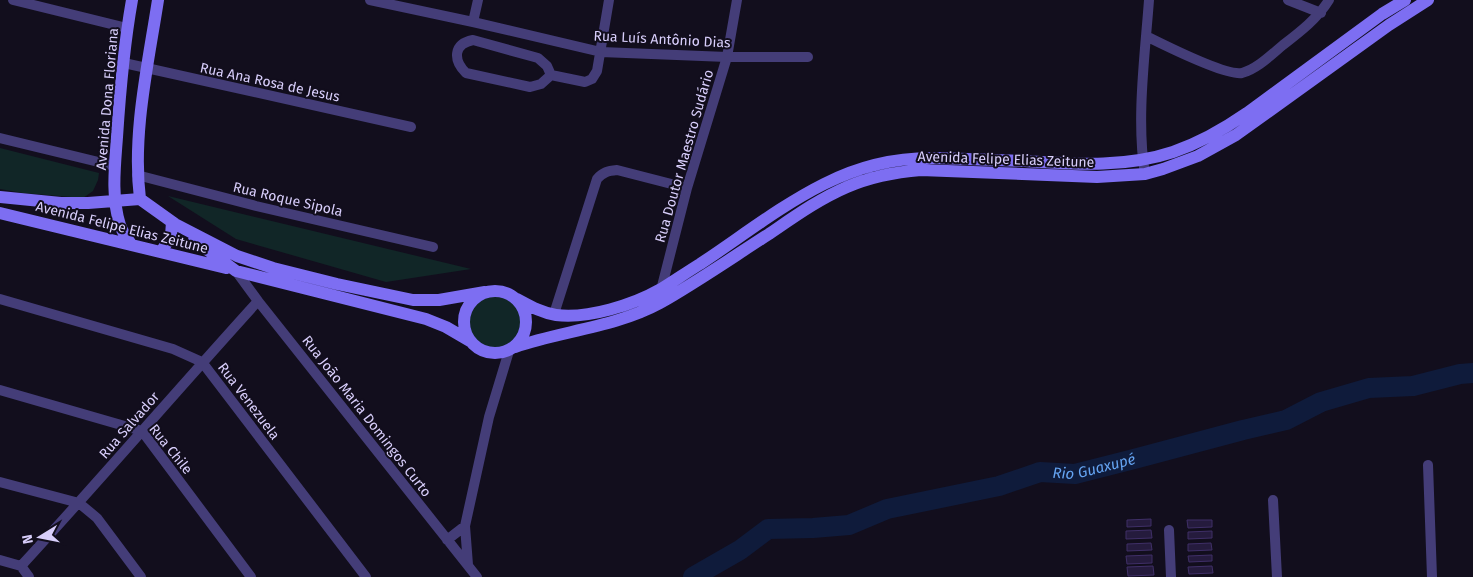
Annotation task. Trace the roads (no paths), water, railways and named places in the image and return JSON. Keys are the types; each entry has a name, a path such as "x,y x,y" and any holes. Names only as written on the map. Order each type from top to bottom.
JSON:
{"main road":[{"name":"Avenida Dona Floriana","path":"131,244 120,226 116,200 115,166 127,28 132,0"},
{"path":"140,199 137,175 139,131 158,0"},
{"name":"Avenida Felipe Elias Zeitune","path":"517,299 534,309 554,314 576,315 607,310 627,304 661,289 788,204 825,183 855,171 894,160 938,158 1098,164 1143,160 1172,152 1228,126 1382,14 1405,0"},
{"name":"Avenida Felipe Elias Zeitune","path":"512,349 536,340 628,316 659,303 816,202 849,186 868,180 900,172 921,170 1098,176 1145,174 1198,156 1236,136 1389,25 1428,0"},
{"name":"Avenida Felipe Elias Zeitune","path":"0,197 61,203 140,199 174,223 252,262 337,284 413,300 446,299 485,292"},
{"name":"Avenida Felipe Elias Zeitune","path":"0,212 426,319 446,327 470,341"},
{"path":"161,252 171,236 174,223 196,242 236,271"},
{"path":"500,291 506,292 517,299 524,310 526,324 523,337 512,349 496,354 475,347 464,328 465,313 472,300 485,292 500,291"}],"street":[{"path":"13,0 127,28"},
{"name":"Rua Luís Antônio Dias","path":"370,0 601,52 727,58 808,57"},
{"path":"473,22 478,0"},
{"path":"551,75 585,82 589,82 595,76 610,0"},
{"name":"Rua Doutor Maestro Sudário","path":"659,303 687,188 727,58 737,0"},
{"path":"1145,174 1142,108 1149,0"},
{"path":"1288,0 1321,12"},
{"path":"1146,36 1223,71 1240,73 1249,71 1260,64 1293,38 1321,12 1329,0"},
{"path":"473,40 538,58 547,66 551,75 541,84 530,87 466,73 460,67 457,60 458,52 461,45 473,40"},
{"name":"Rua Ana Rosa de Jesus","path":"124,63 411,127"},
{"path":"0,138 115,166"},
{"path":"554,314 597,179 601,175 617,170 687,188"},
{"name":"Rua Roque Sipola","path":"137,175 256,206 433,247"},
{"name":"Rua João Maria Domingos Curto","path":"236,271 477,577"},
{"name":"Rua Venezuela","path":"0,299 173,349 202,362 366,577"},
{"name":"Rua Salvador","path":"20,566 79,503 258,301"},
{"path":"468,565 465,526 489,418 499,381 512,349"},
{"name":"Rua Chile","path":"0,390 142,431 251,577"},
{"path":"1428,465 1432,577"},
{"path":"0,482 79,503 96,518 141,577"},
{"path":"1273,500 1276,577"},
{"path":"447,540 465,526"},
{"path":"1169,530 1171,577"},
{"path":"0,560 20,566 28,577"}],"waterway":[{"name":"Rio Guaxupé","path":"693,577 740,550 768,529 849,525 887,509 999,486 1040,472 1075,474 1286,420 1321,402 1369,388 1413,386 1460,374 1473,373"}]}
